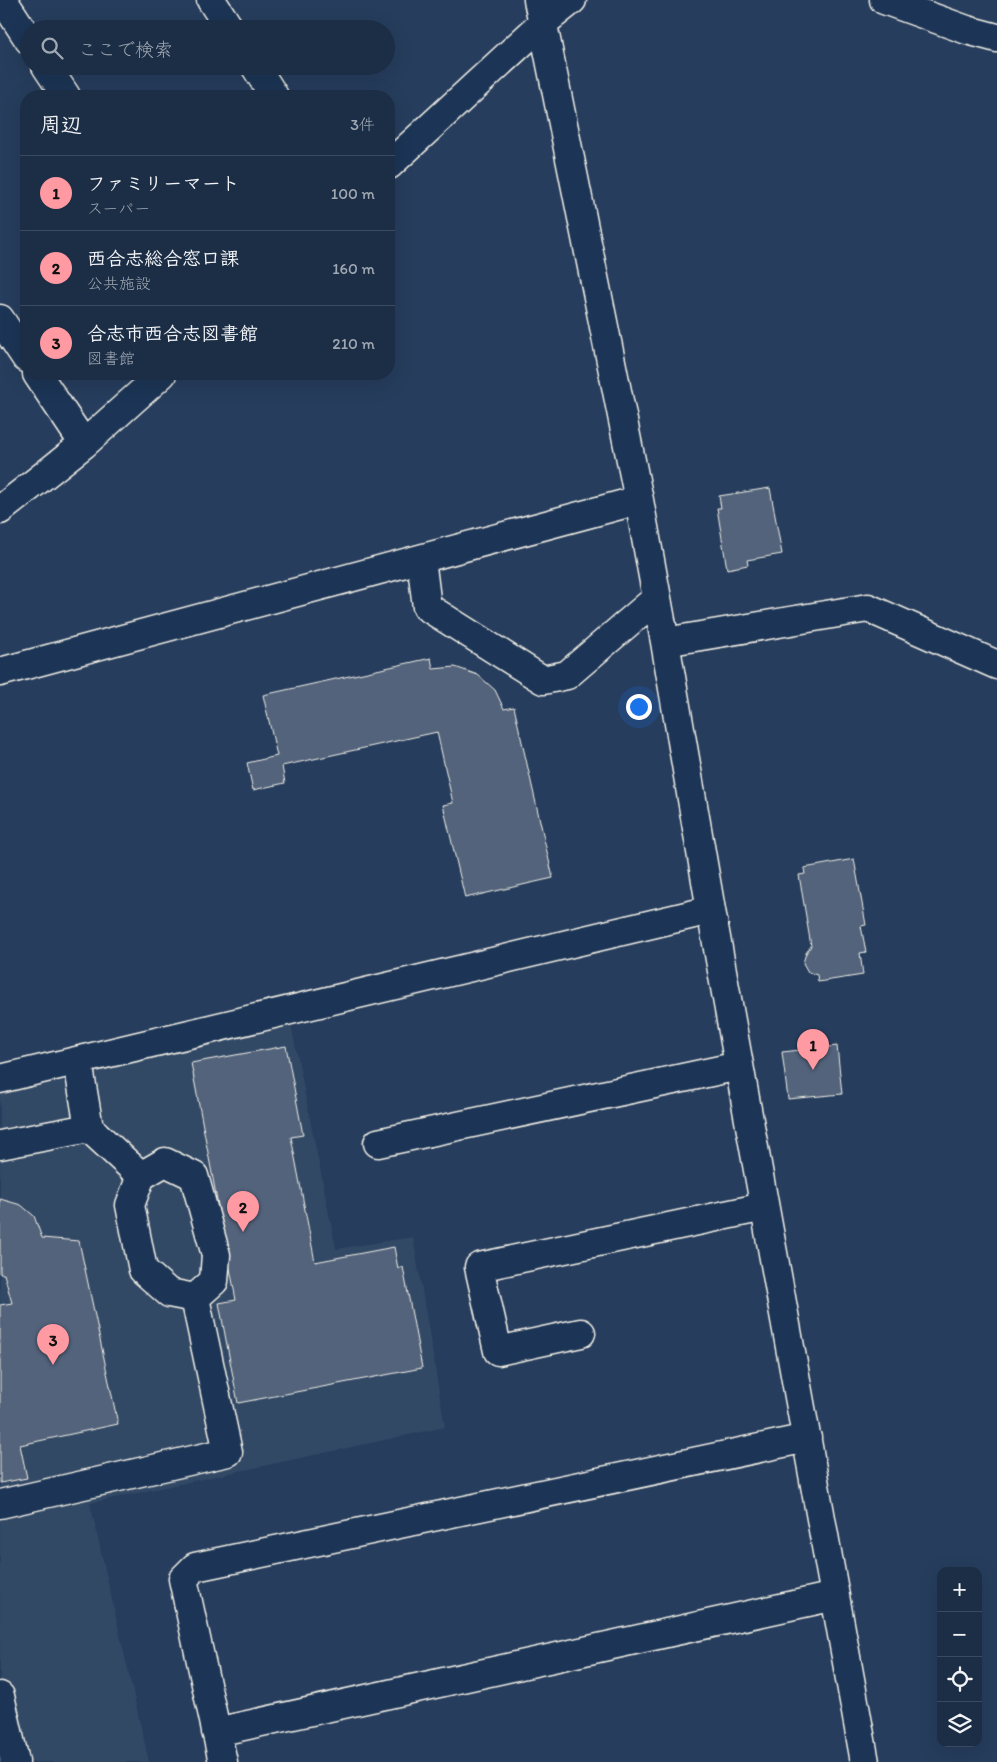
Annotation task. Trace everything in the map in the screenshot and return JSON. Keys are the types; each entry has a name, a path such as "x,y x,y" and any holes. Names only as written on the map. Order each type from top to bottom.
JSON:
{"street":[{"path":"3,0 20,26"},
{"path":"211,0 224,20"},
{"path":"395,159 540,11 572,0"},
{"path":"884,0 967,30 997,38"},
{"path":"540,11 639,500 710,910 865,1762"},
{"path":"52,75 62,90"},
{"path":"261,75 270,90"},
{"path":"0,319 20,349"},
{"path":"41,380 84,444"},
{"path":"0,510 84,444 155,380"},
{"path":"0,672 639,500"},
{"path":"421,558 426,607 543,680 567,675 657,598"},
{"path":"665,642 868,608 997,665"},
{"path":"0,1079 78,1062 710,910"},
{"path":"78,1062 89,1128 141,1176"},
{"path":"378,1143 739,1066"},
{"path":"0,1145 89,1128"},
{"path":"165,1162 194,1176 216,1255 214,1281 195,1298 169,1293 144,1270 130,1205 141,1176 165,1162"},
{"path":"581,1333 498,1351 480,1267 764,1207"},
{"path":"0,1504 228,1452 195,1298"},
{"path":"223,1762 183,1578 195,1566 807,1438"},
{"path":"216,1732 835,1596"},
{"path":"0,1696 15,1762"}],"shaded area":[{"path":"290,1019 336,1249 413,1237 445,1427 90,1503 149,1762 4,1762 0,1743 0,1089"}],"building":[{"path":"770,488 782,554 747,560 748,565 727,569 717,508 721,508 719,496"},
{"path":"431,658 433,669 455,667 478,675 495,690 504,709 514,707 553,878 465,898 443,805 453,803 437,732 282,766 285,783 253,790 247,763 277,756 263,695"},
{"path":"854,859 866,925 861,926 866,952 860,953 863,975 818,982 817,975 808,972 803,963 806,953 811,946 799,875 805,874 804,868"},
{"path":"286,1046 303,1135 291,1137 315,1262 394,1247 398,1269 403,1267 422,1368 238,1403 219,1303 236,1300 191,1063"},
{"path":"837,1046 842,1094 788,1099 782,1052"},
{"path":"0,1199 21,1205 34,1216 42,1238 79,1241 118,1424 20,1445 27,1478 0,1483 0,1305 12,1303 4,1274 0,1274"}],"place":[{"name":"ファミリーマート","path":"813,1070"},
{"name":"西合志総合窓口課","path":"243,1232"},
{"name":"合志市西合志図書館","path":"53,1365"}]}
